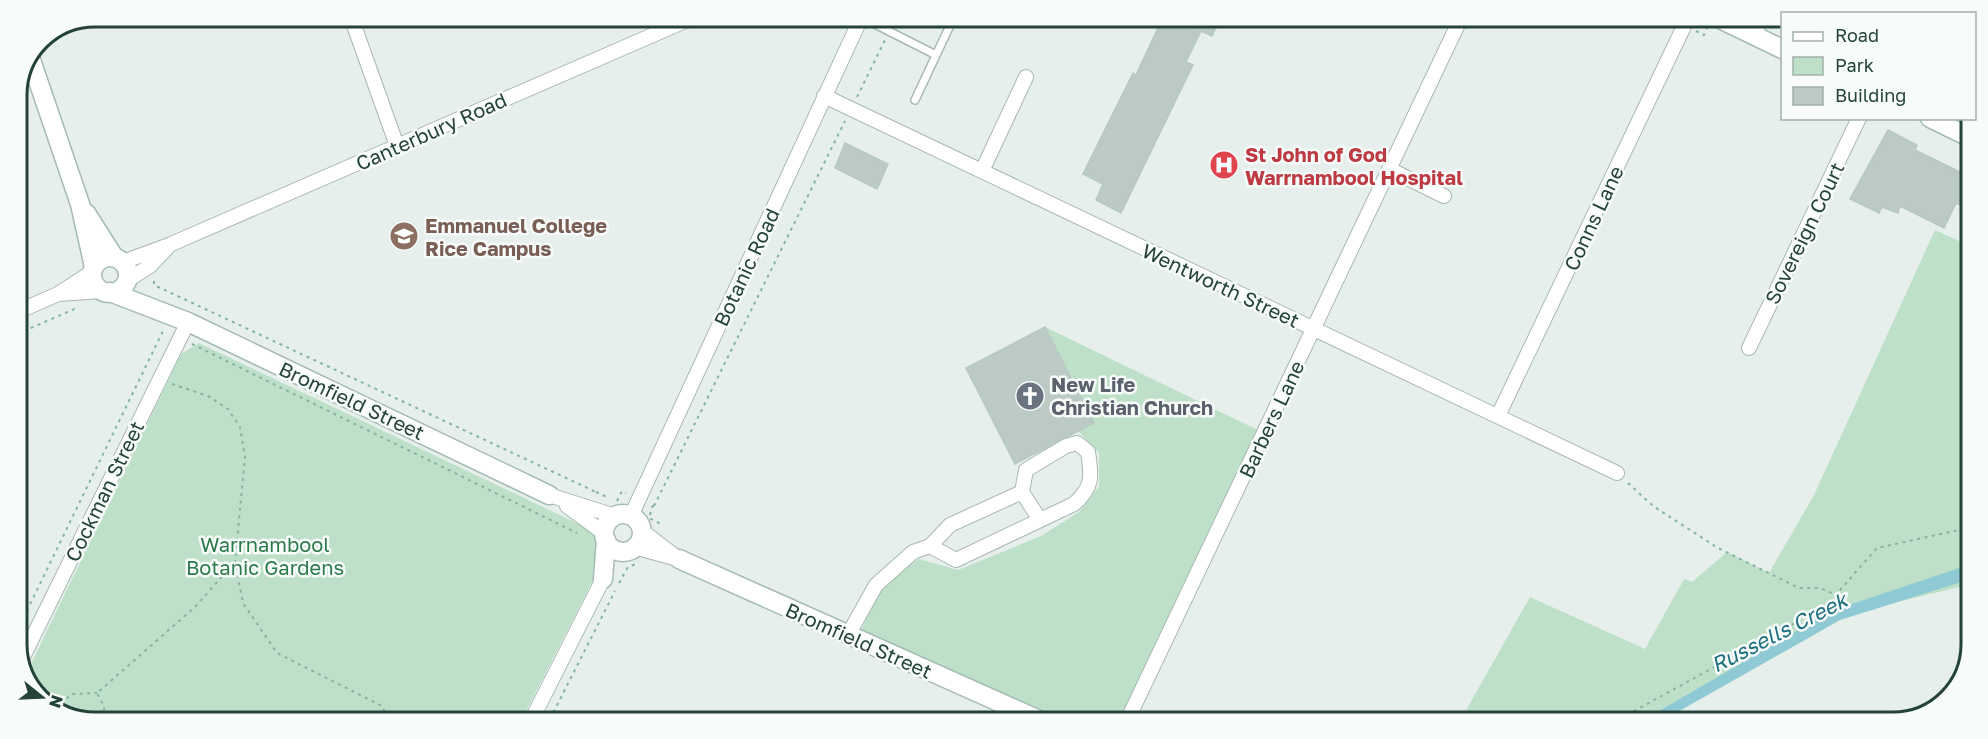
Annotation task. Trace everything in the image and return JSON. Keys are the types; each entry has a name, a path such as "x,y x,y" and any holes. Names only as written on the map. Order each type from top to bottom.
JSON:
{"street":[{"path":"355,27 397,146"},
{"name":"Canterbury Road","path":"118,260 169,245 671,27"},
{"name":"Botanic Road","path":"629,520 858,27"},
{"name":"Barbers Lane","path":"1131,712 1457,27"},
{"name":"Conns Lane","path":"1498,417 1684,27"},
{"path":"1758,28 1781,48"},
{"path":"33,67 80,204 94,283 116,287 127,271 80,204"},
{"path":"982,171 1026,77"},
{"name":"Wentworth Street","path":"824,96 1617,473"},
{"name":"Sovereign Court","path":"1749,348 1858,120"},
{"path":"1934,120 1961,133"},
{"path":"1389,169 1444,196"},
{"name":"Canterbury Road","path":"58,294 116,287 150,266 169,245"},
{"path":"93,269 103,258 118,260"},
{"name":"Canterbury Road","path":"27,308 58,294 93,269"},
{"name":"Bromfield Street","path":"116,287 154,309 188,322 549,495 629,520 679,559"},
{"name":"Cockman Street","path":"27,649 188,322"},
{"path":"930,546 956,560 1074,504 1087,492 1091,474 1089,452 1077,443 1066,446 1026,470 1022,492 1040,520"},
{"path":"848,634 876,585 913,552 930,546 950,525 1022,492"},
{"name":"Bromfield Street","path":"549,495 605,537"},
{"path":"536,712 603,579 629,549 639,542 629,520 607,523 603,579"},
{"path":"605,537 613,549 629,549"},
{"name":"Bromfield Street","path":"629,549 679,559 1021,712"}],"lane":[{"path":"879,27 936,56"},
{"path":"915,100 949,27"}],"path":[{"path":"654,506 889,32"},
{"path":"27,330 87,304"},
{"path":"27,611 164,331"},
{"path":"167,383 208,396 228,409 240,427 245,457 235,561 243,603 277,653 382,706 385,712"},
{"path":"1617,473 1653,506 1718,548 1799,588 1820,588 1836,595"},
{"path":"1632,712 1826,606 1877,548 1961,530"},
{"path":"63,704 71,694 97,693 195,607 235,561"},
{"path":"554,712 623,577"},
{"path":"97,693 104,712"}],"green space":[{"path":"1935,230 1961,242 1961,587 1838,616 1669,712 1465,712 1530,597 1645,649 1684,579 1692,582 1727,552 1769,573 1814,495"},
{"path":"1045,327 1264,433 1131,712 1021,712 858,639 868,613 888,579 919,559 958,570 1041,536 1079,512 1099,487 1099,453 1078,431 1094,423"},
{"name":"Warrnambool Botanic Gardens","path":"199,343 587,528 595,537 597,546 594,578 526,712 96,712 65,705 47,692 36,678 30,665 181,354"}],"water":[{"path":"1961,567 1961,582 1840,620 1678,712 1657,712 1831,611"}],"building":[{"path":"1158,27 1216,27 1212,36 1201,31 1186,62 1193,65 1121,213 1096,200 1103,184 1083,174 1133,73 1136,75"},
{"path":"1888,130 1917,145 1915,150 1960,172 1961,170 1961,202 1960,205 1956,203 1944,228 1900,206 1898,213 1882,207 1879,213 1850,199"},
{"path":"845,143 888,164 877,189 835,168"},
{"name":"New Life Christian Church","path":"1045,327 1094,423 1015,464 966,368"}],"place":[{"name":"St John of God Warrnambool Hospital","path":"1224,165"},
{"name":"Emmanuel College Rice Campus","path":"404,236"},
{"name":"New Life Christian Church","path":"1030,396"}],"water label":[{"name":"Russells Creek","path":"1779,632"}]}
